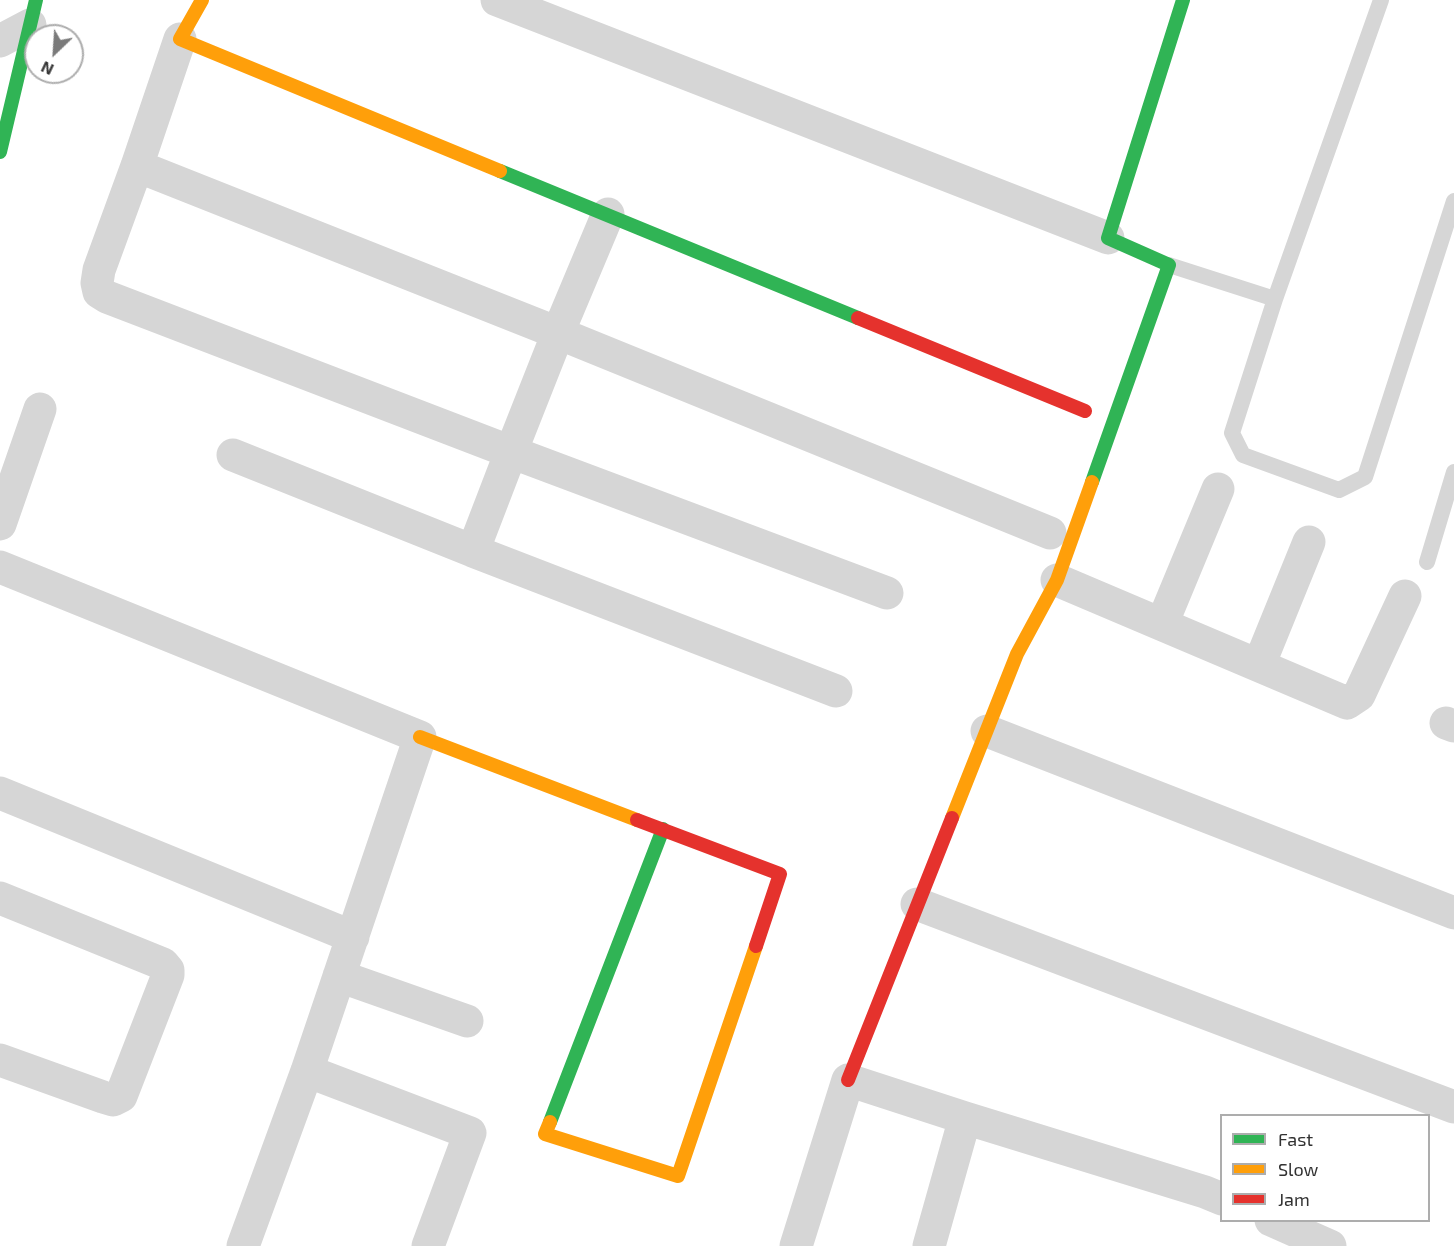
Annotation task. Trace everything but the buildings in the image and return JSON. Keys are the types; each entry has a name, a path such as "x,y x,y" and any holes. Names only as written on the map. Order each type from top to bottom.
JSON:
{"street":[{"path":"202,0 180,39 99,270 97,283 99,292 511,452 887,593"},
{"path":"497,0 1108,238 1169,265 1057,580 1017,654 848,1080 796,1246"},
{"path":"1108,238 1183,0"},
{"path":"0,41 33,12"},
{"path":"0,152 33,12"},
{"path":"180,39 1085,411"},
{"path":"137,166 558,333 1050,533"},
{"path":"473,551 558,333 608,214"},
{"path":"0,524 40,409"},
{"path":"233,455 473,551 836,691"},
{"path":"1162,624 1218,489"},
{"path":"1259,665 1309,542"},
{"path":"0,567 420,737 780,874 678,1176 545,1134 663,830"},
{"path":"1057,580 1347,703 1359,695 1405,596"},
{"path":"987,731 1454,914"},
{"path":"243,1246 307,1071 420,737"},
{"path":"0,794 353,937"},
{"path":"0,898 163,964 168,970 121,1096 113,1100 0,1060"},
{"path":"917,904 1454,1107"},
{"path":"339,976 467,1021"},
{"path":"307,1071 470,1133 428,1246"},
{"path":"848,1080 1220,1199"},
{"path":"929,1246 965,1118"},
{"path":"1273,1222 1330,1246"}],"lane":[{"path":"1381,0 1275,299 1232,433 1243,454 1339,490 1365,477 1454,201"},
{"path":"1169,265 1275,299"},
{"path":"1427,562 1454,472"}],"traffic: fast":[{"path":"0,152 36,0"},
{"path":"1092,482 1169,265 1108,238 1183,0"},
{"path":"500,171 858,318"},
{"path":"550,1122 663,829"}],"traffic: slow":[{"path":"202,0 180,39 500,171"},
{"path":"952,818 1017,654 1057,580 1092,482"},
{"path":"420,737 637,820"},
{"path":"550,1122 545,1134 678,1176 756,946"}],"traffic: jam":[{"path":"858,318 1085,411"},
{"path":"848,1080 952,818"},
{"path":"637,820 780,874 756,946"}]}
